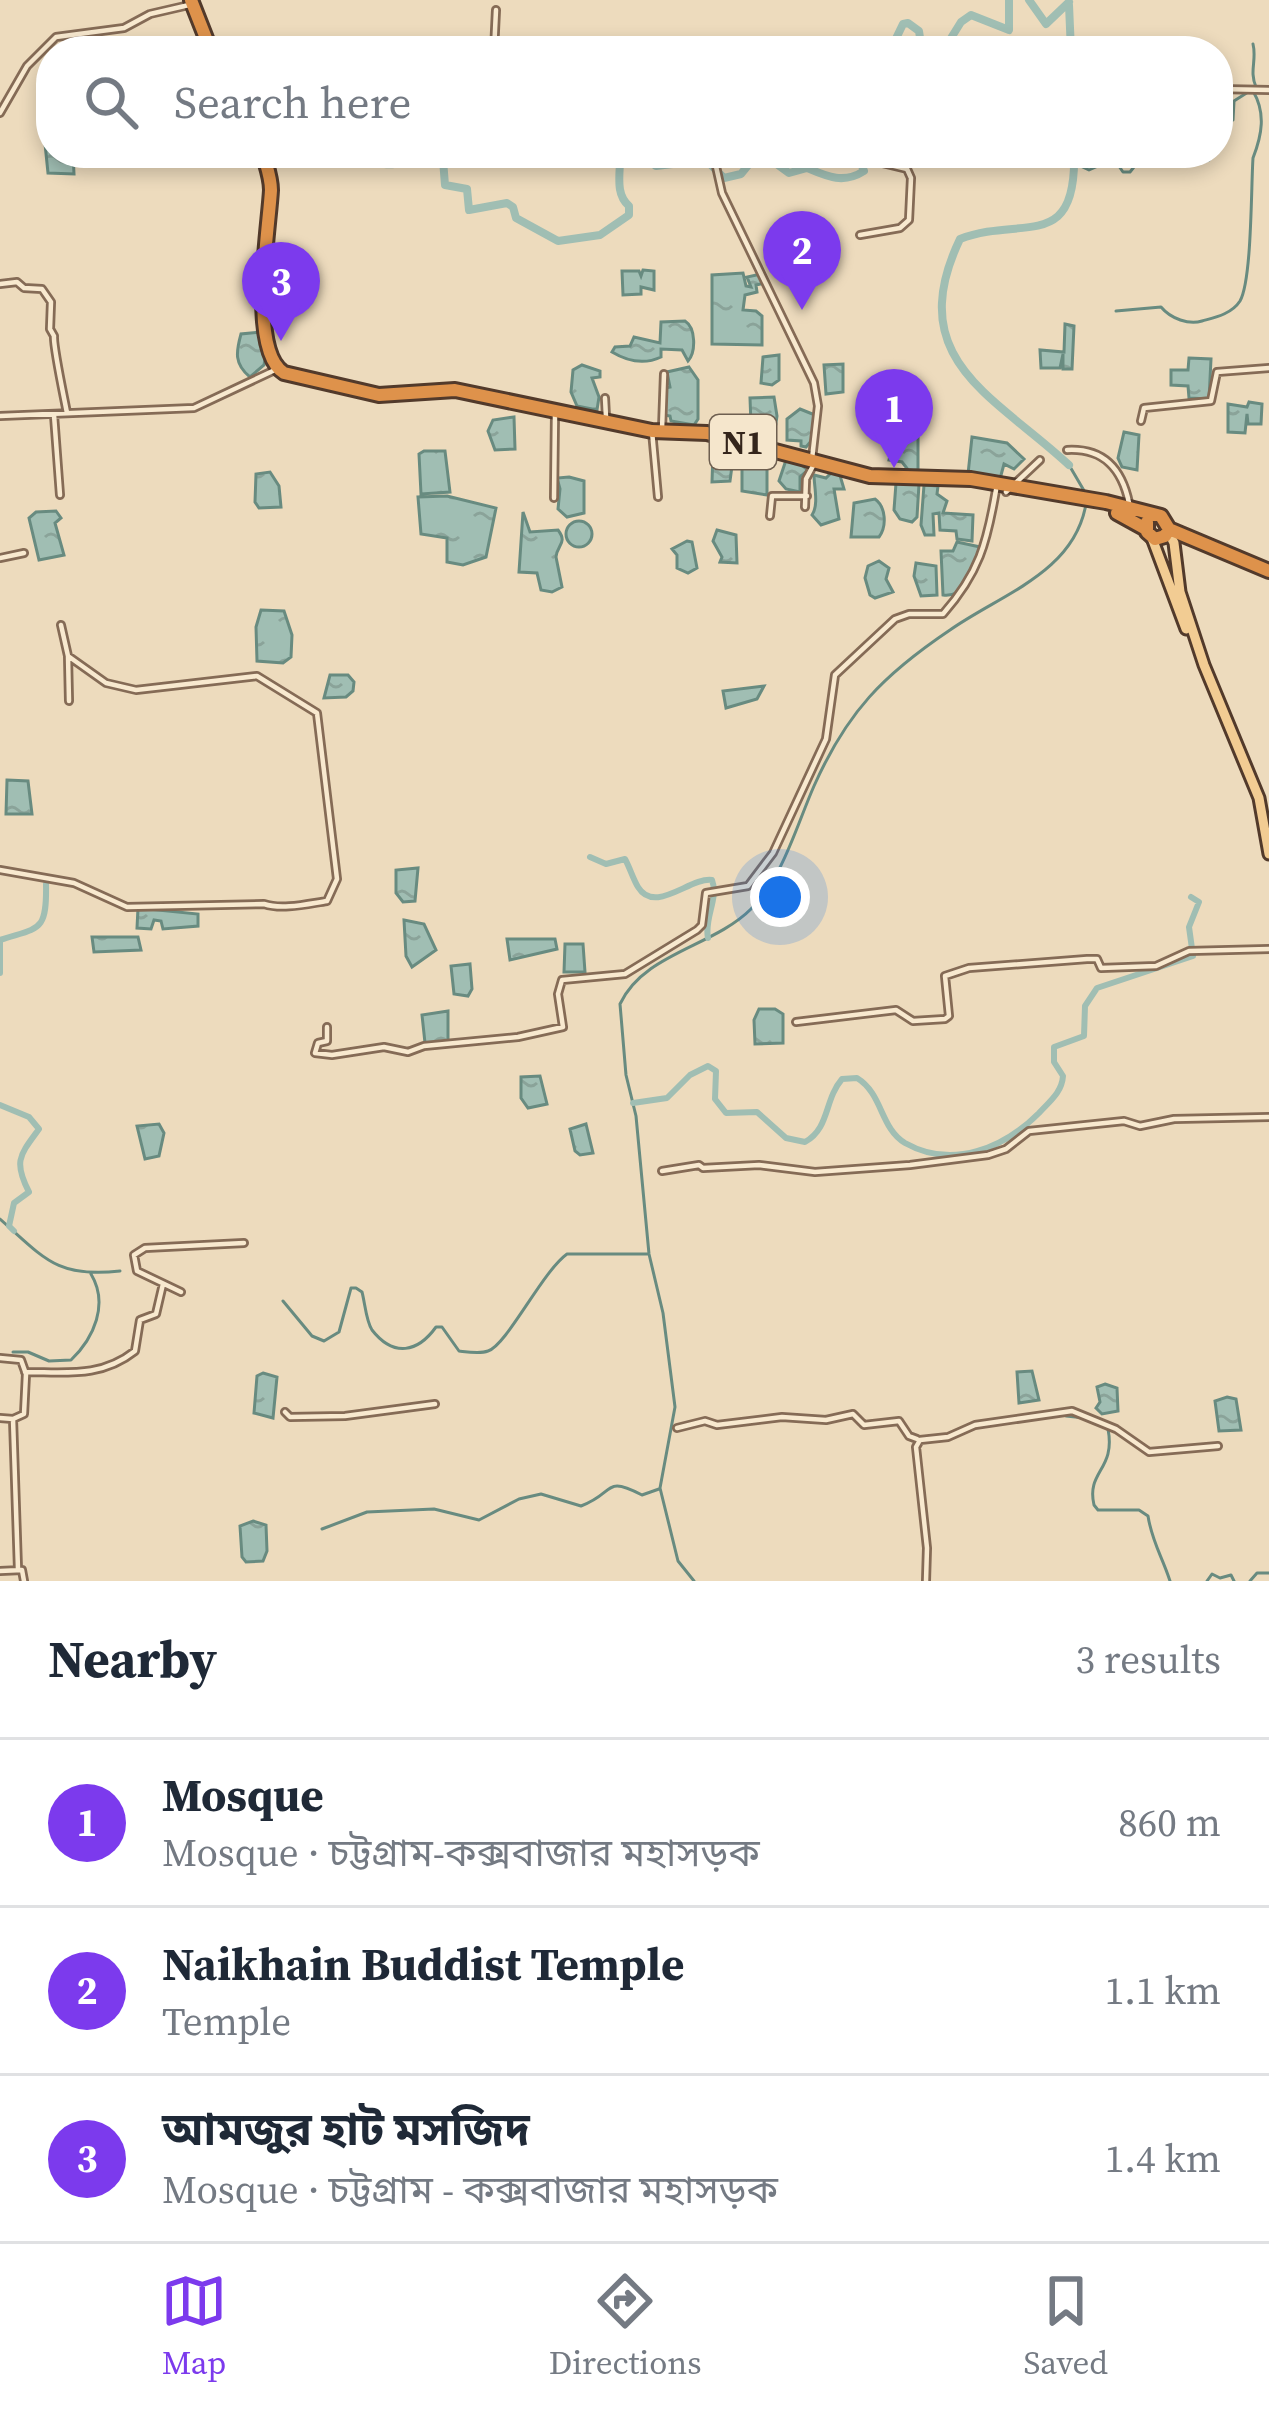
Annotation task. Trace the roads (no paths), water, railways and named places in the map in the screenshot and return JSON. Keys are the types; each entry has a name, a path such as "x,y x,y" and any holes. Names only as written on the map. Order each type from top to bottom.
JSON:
{"highway":[{"path":"192,2 205,36"},
{"path":"266,168 271,192 265,321 270,358 278,369"},
{"name":"N1","path":"278,369 379,395 455,390 657,431 707,434 870,476 957,479 1130,509 1269,568"},
{"name":"N1","path":"1105,506 1149,533"},
{"path":"1149,533 1164,523"},
{"path":"1149,533 1162,538 1164,523"}],"main road":[{"path":"1164,523 1174,543 1180,592 1231,733 1256,787 1269,854"},
{"path":"1149,533 1212,701 1231,733"}],"street":[{"path":"64,36 124,28 150,14 192,2"},
{"path":"495,36 496,10"},
{"path":"0,113 36,57"},
{"path":"1233,89 1269,90"},
{"path":"716,168 814,383 818,406 805,507"},
{"path":"860,235 900,228 909,220 911,178 903,168"},
{"path":"0,284 17,282 24,289 42,289 51,302 52,346 68,413"},
{"path":"1141,421 1144,408 1211,401 1217,372 1269,368"},
{"path":"0,416 194,408 278,369"},
{"path":"658,496 657,431 664,374"},
{"path":"605,398 606,422"},
{"path":"554,498 555,412"},
{"path":"53,415 60,495"},
{"path":"1067,449 1084,449 1106,458 1124,482 1130,509"},
{"path":"327,1027 328,1041 319,1043 315,1053 384,1048 407,1052 563,1027 558,994 562,980 625,974 702,926 706,893 748,886 781,838 829,733 832,682 839,669 895,619 908,614 943,614 970,582 1004,489 1040,460"},
{"path":"770,516 772,496 807,496"},
{"path":"0,558 23,553"},
{"path":"61,625 68,656 69,701"},
{"path":"0,870 74,883 128,907 310,904 327,901 337,879 317,713 257,676 136,690 106,683 68,656"},
{"path":"796,1022 896,1010 913,1022 945,1019 949,1016 948,973 1087,958 1096,959 1101,968 1146,968 1189,951 1269,949"},
{"path":"662,1171 698,1165 799,1167 814,1172 910,1165 988,1155 1006,1149 1029,1130 1124,1121 1140,1126 1174,1119 1269,1117"},
{"path":"181,1292 134,1269 134,1255 139,1250 244,1243"},
{"path":"26,1372 94,1374 120,1363 135,1352 140,1320 156,1314 164,1284"},
{"path":"0,1358 21,1360 26,1372 24,1416 0,1418"},
{"path":"285,1412 290,1417 346,1416 435,1404"},
{"path":"677,1428 705,1421 717,1425 782,1417 826,1420 853,1414 864,1425 899,1421 909,1436 920,1440 1072,1411 1116,1429 1149,1452 1218,1446"},
{"path":"13,1419 18,1569"},
{"path":"920,1440 916,1447 926,1581"},
{"path":"0,1570 18,1569 24,1581"}],"water":[{"path":"47,168 74,168 74,174 48,173"},
{"path":"643,270 654,271 654,290 641,287 641,294 623,295 622,271 639,271 641,276"},
{"path":"743,273 746,286 751,287 747,277 761,274 765,283 756,285 757,292 745,295 743,310 762,316 762,345 712,344 712,275"},
{"path":"685,321 694,340 688,361 682,350 661,349 661,357 642,361 612,352 615,347 630,346 634,337 660,343 661,322"},
{"path":"1065,324 1074,326 1072,369 1063,369 1063,354 1060,368 1041,368 1040,350 1064,352"},
{"path":"260,332 264,365 250,377 239,362 239,340 241,334"},
{"path":"779,355 779,380 772,385 761,383 763,357"},
{"path":"1189,358 1211,359 1209,399 1189,398 1188,386 1171,385 1171,370 1188,370"},
{"path":"843,364 843,392 826,394 824,365"},
{"path":"582,365 600,371 600,377 592,378 599,397 597,410 577,406 571,392 573,370"},
{"path":"689,367 698,380 694,425 664,415 665,388 670,387 667,372"},
{"path":"774,397 774,436 751,437 747,428 751,425 750,398"},
{"path":"1249,402 1262,404 1261,424 1248,424 1247,414 1245,433 1228,432 1228,404 1247,407"},
{"path":"800,409 815,415 812,440 806,447 801,441 787,440 787,419"},
{"path":"514,417 515,449 495,450 488,431 493,420"},
{"path":"903,419 913,421 918,435 918,470 909,471 902,462 889,460 894,438 889,426"},
{"path":"1124,432 1139,435 1137,470 1122,467 1118,458"},
{"path":"972,437 1007,443 1024,459 1014,469 1004,464 1000,479 968,474"},
{"path":"724,449 732,466 730,481 712,482 713,452"},
{"path":"445,451 450,492 421,494 419,454"},
{"path":"786,460 795,460 808,470 800,477 800,492 786,489 779,481"},
{"path":"742,464 767,464 767,495 742,491"},
{"path":"834,470 844,489 834,489 839,519 821,525 812,515 814,475 826,478"},
{"path":"270,472 279,486 281,507 259,508 256,474"},
{"path":"557,478 584,481 584,513 567,517 558,509"},
{"path":"896,483 919,484 917,517 912,522 900,519 894,510"},
{"path":"924,485 938,486 937,494 947,501 943,513 973,515 972,541 957,539 956,531 940,530 939,513 933,514 934,535 925,535 921,525"},
{"path":"447,496 496,508 486,557 463,565 447,562 447,538 421,534 418,497"},
{"path":"875,499 884,517 879,537 851,537 854,503"},
{"path":"56,511 61,518 55,523 64,555 39,560 29,518 36,512"},
{"path":"523,512 530,532 558,530 561,534 556,557 562,587 552,592 541,590 537,573 519,572"},
{"path":"579,521 592,534 579,547 566,534"},
{"path":"717,530 736,535 737,563 720,562 713,541"},
{"path":"692,542 697,568 688,573 677,568 672,549"},
{"path":"957,542 980,547 978,555 964,587 943,595 941,551 953,551"},
{"path":"879,561 889,568 886,579 893,592 875,598 865,578 868,566"},
{"path":"916,563 936,566 937,595 921,596 914,576"},
{"path":"261,610 284,611 292,635 291,657 283,663 257,661 256,627"},
{"path":"330,675 348,675 354,682 353,691 346,697 324,698"},
{"path":"764,686 757,699 726,708 723,691"},
{"path":"7,780 28,781 32,814 6,814"},
{"path":"418,868 415,901 403,902 396,893 396,870"},
{"path":"138,908 198,914 198,926 163,929 161,921 154,920 151,929 137,928"},
{"path":"404,920 424,924 436,950 412,967 406,956"},
{"path":"92,937 138,937 141,950 94,952"},
{"path":"507,939 555,939 557,949 510,960"},
{"path":"565,944 583,944 585,972 564,972"},
{"path":"470,964 472,989 468,996 454,994 451,966"},
{"path":"759,1009 783,1014 783,1043 755,1044 754,1020"},
{"path":"448,1011 448,1044 425,1043 422,1015"},
{"path":"540,1076 547,1104 528,1108 521,1098 521,1077"},
{"path":"159,1124 164,1133 159,1156 145,1159 137,1126"},
{"path":"586,1124 593,1153 580,1155 570,1129"},
{"path":"1032,1371 1039,1400 1019,1403 1017,1372"},
{"path":"257,1376 277,1377 273,1418 254,1413"},
{"path":"1097,1387 1117,1388 1118,1411 1102,1414 1096,1408 1100,1402"},
{"path":"1236,1399 1241,1430 1219,1431 1215,1401"},
{"path":"253,1521 266,1525 267,1551 263,1561 246,1562 240,1526"}],"waterway":[{"path":"952,36 971,15 1009,30 1009,0"},
{"path":"1029,0 1046,24 1069,2"},
{"path":"1069,5 1070,36"},
{"path":"897,36 908,23 920,36"},
{"path":"1233,120 1234,101 1256,87 1253,44"},
{"path":"1116,311 1161,307 1175,318 1197,322 1227,313 1240,301 1249,254 1253,158 1261,124 1253,91"},
{"path":"444,168 445,185 467,189 469,210 507,203 516,218 558,241 600,235 629,215 620,189 620,168"},
{"path":"714,168 724,178 746,168"},
{"path":"782,168 789,173 807,168"},
{"path":"807,168 843,178 857,175 863,168"},
{"path":"1069,465 965,372 949,345 942,316 945,281 960,239 1041,225 1055,218 1066,206 1073,168"},
{"path":"1085,168 1094,168"},
{"path":"1120,168 1123,172 1133,168"},
{"path":"1069,465 1086,494"},
{"path":"694,1581 678,1561 660,1488 675,1407 663,1313 649,1254 620,1004 645,973 751,909 780,867 827,760 869,697 926,647 1051,565 1079,528 1086,504"},
{"path":"590,857 606,864 625,859 638,887 654,897 712,880 708,938"},
{"path":"0,973 0,940 38,925 45,912 46,884"},
{"path":"633,1103 667,1098 690,1075 708,1066 716,1071 715,1099 726,1113 757,1112 786,1138 805,1142 819,1129 842,1079 857,1078 905,1143 941,1155 994,1145 1025,1125 1058,1092 1063,1076 1054,1062 1054,1047 1084,1036 1085,1006 1097,988 1193,956 1189,927 1199,902 1191,897"},
{"path":"0,1105 29,1117 39,1129 21,1159 29,1192 14,1203 9,1226 14,1231"},
{"path":"0,1219 53,1263 81,1271 120,1271"},
{"path":"283,1301 312,1336 324,1341 339,1332 351,1288 356,1288 362,1292 372,1330 389,1345 414,1346 442,1327 459,1351 481,1352 505,1336 567,1254 647,1254"},
{"path":"13,1352 28,1352 49,1361 71,1360 86,1342 99,1309 91,1274"},
{"path":"1066,1416 1085,1418"},
{"path":"1094,1422 1108,1429 1109,1443 1094,1485 1094,1505 1098,1510 1139,1510 1148,1516 1170,1581"},
{"path":"322,1529 367,1512 434,1509 479,1520 519,1499 541,1494 581,1506 615,1486 642,1495 659,1489"},
{"path":"1250,1581 1257,1573 1269,1573"},
{"path":"1207,1581 1212,1574 1231,1575 1234,1581"}],"place":[{"name":"Naikhain Buddist Temple","path":"802,310"},
{"name":"আমজুর হাট মসজিদ","path":"281,341"},
{"name":"Mosque","path":"894,468"}]}
